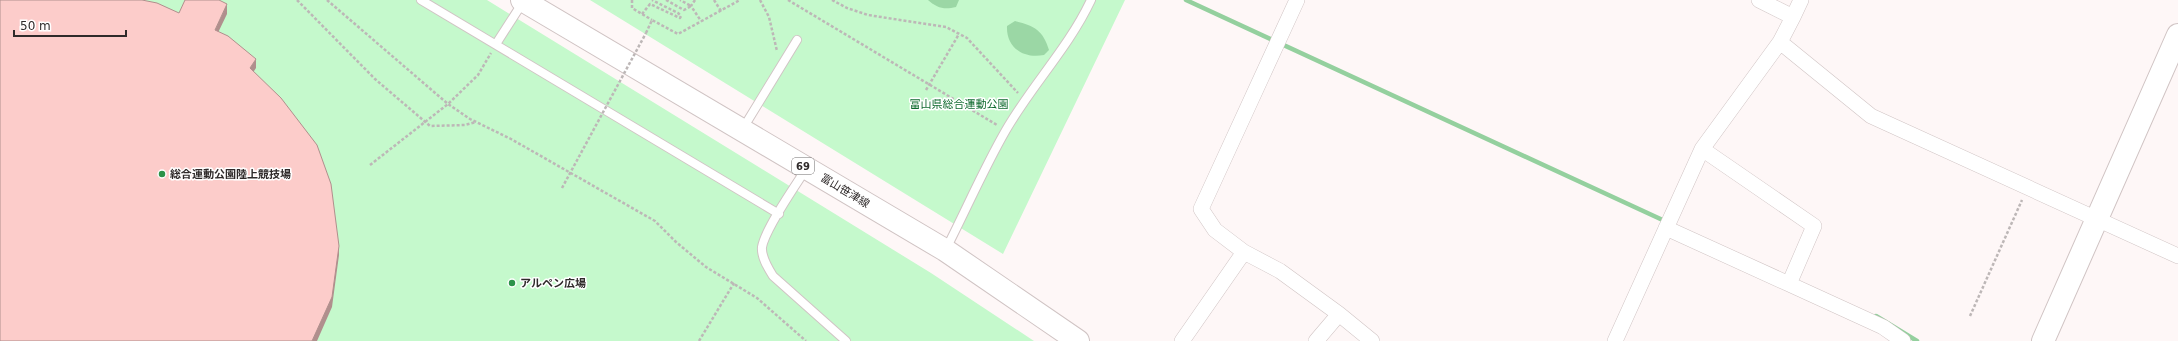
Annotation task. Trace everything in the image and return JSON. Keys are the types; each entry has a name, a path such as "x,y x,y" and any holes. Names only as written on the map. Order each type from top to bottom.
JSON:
{"main road":[{"name":"富山笹津線","path":"524,0 945,250 1078,341"},
{"path":"2043,341 2178,35"}],"street":[{"path":"1298,0 1201,209 1215,230 1244,252 1280,271 1339,314 1372,341"},
{"path":"1759,0 1792,17"},
{"path":"1615,341 1702,149 1780,42 1801,0"},
{"path":"1780,42 1872,116 2178,256"},
{"path":"1702,149 1814,226 1791,280"},
{"path":"1668,225 1791,280 1883,327 1902,341"},
{"path":"1182,341 1244,252"},
{"path":"1316,341 1339,314"}],"lane":[{"path":"421,0 779,214"},
{"path":"496,44 524,0"},
{"path":"945,250 1006,131 1025,101 1080,23 1091,0"},
{"path":"742,130 797,40"},
{"path":"806,168 770,227 762,248 765,262 773,276 846,341"}],"path":[{"path":"298,0 376,79 424,122 430,126 465,125 476,122"},
{"path":"327,0 448,104 476,122 510,139 655,221 676,242 706,267 757,298 806,341"},
{"path":"632,0 632,8 678,34 740,0"},
{"path":"642,14 650,4 680,18 681,16 678,13 652,0"},
{"path":"666,0 684,10 691,6 695,0"},
{"path":"680,0 691,6 701,21"},
{"path":"714,0 721,10"},
{"path":"765,0 761,1 769,17 780,68"},
{"path":"788,0 1006,131"},
{"path":"832,0 847,8 868,15 946,27 960,34 967,38 977,48 1025,101"},
{"path":"562,188 652,20"},
{"path":"926,90 960,34"},
{"path":"370,165 448,104 478,75 496,44"},
{"path":"1970,316 2028,188"},
{"path":"699,341 734,283"}],"green space":[{"path":"0,0 487,0 931,273 1034,341 0,341"},
{"name":"富山県総合運動公園","path":"590,0 1125,0 1003,254"},
{"path":"928,0 959,0 956,7 944,8 934,5"},
{"path":"1015,21 1033,27 1041,33 1049,50 1044,55 1037,56 1023,53 1013,46 1007,34 1007,26"}],"building":[{"name":"総合運動公園陸上競技場","path":"0,0 142,0 157,3 179,13 185,0 219,0 227,4 215,30 228,36 256,59 250,68 281,98 317,145 331,184 339,246 332,297 312,341 0,341"}],"waterway":[{"path":"1186,0 1667,222"},
{"path":"1876,316 1917,341"}],"place":[{"name":"総合運動公園陸上競技場","path":"162,174"},
{"name":"アルペン広場","path":"512,283"}]}
